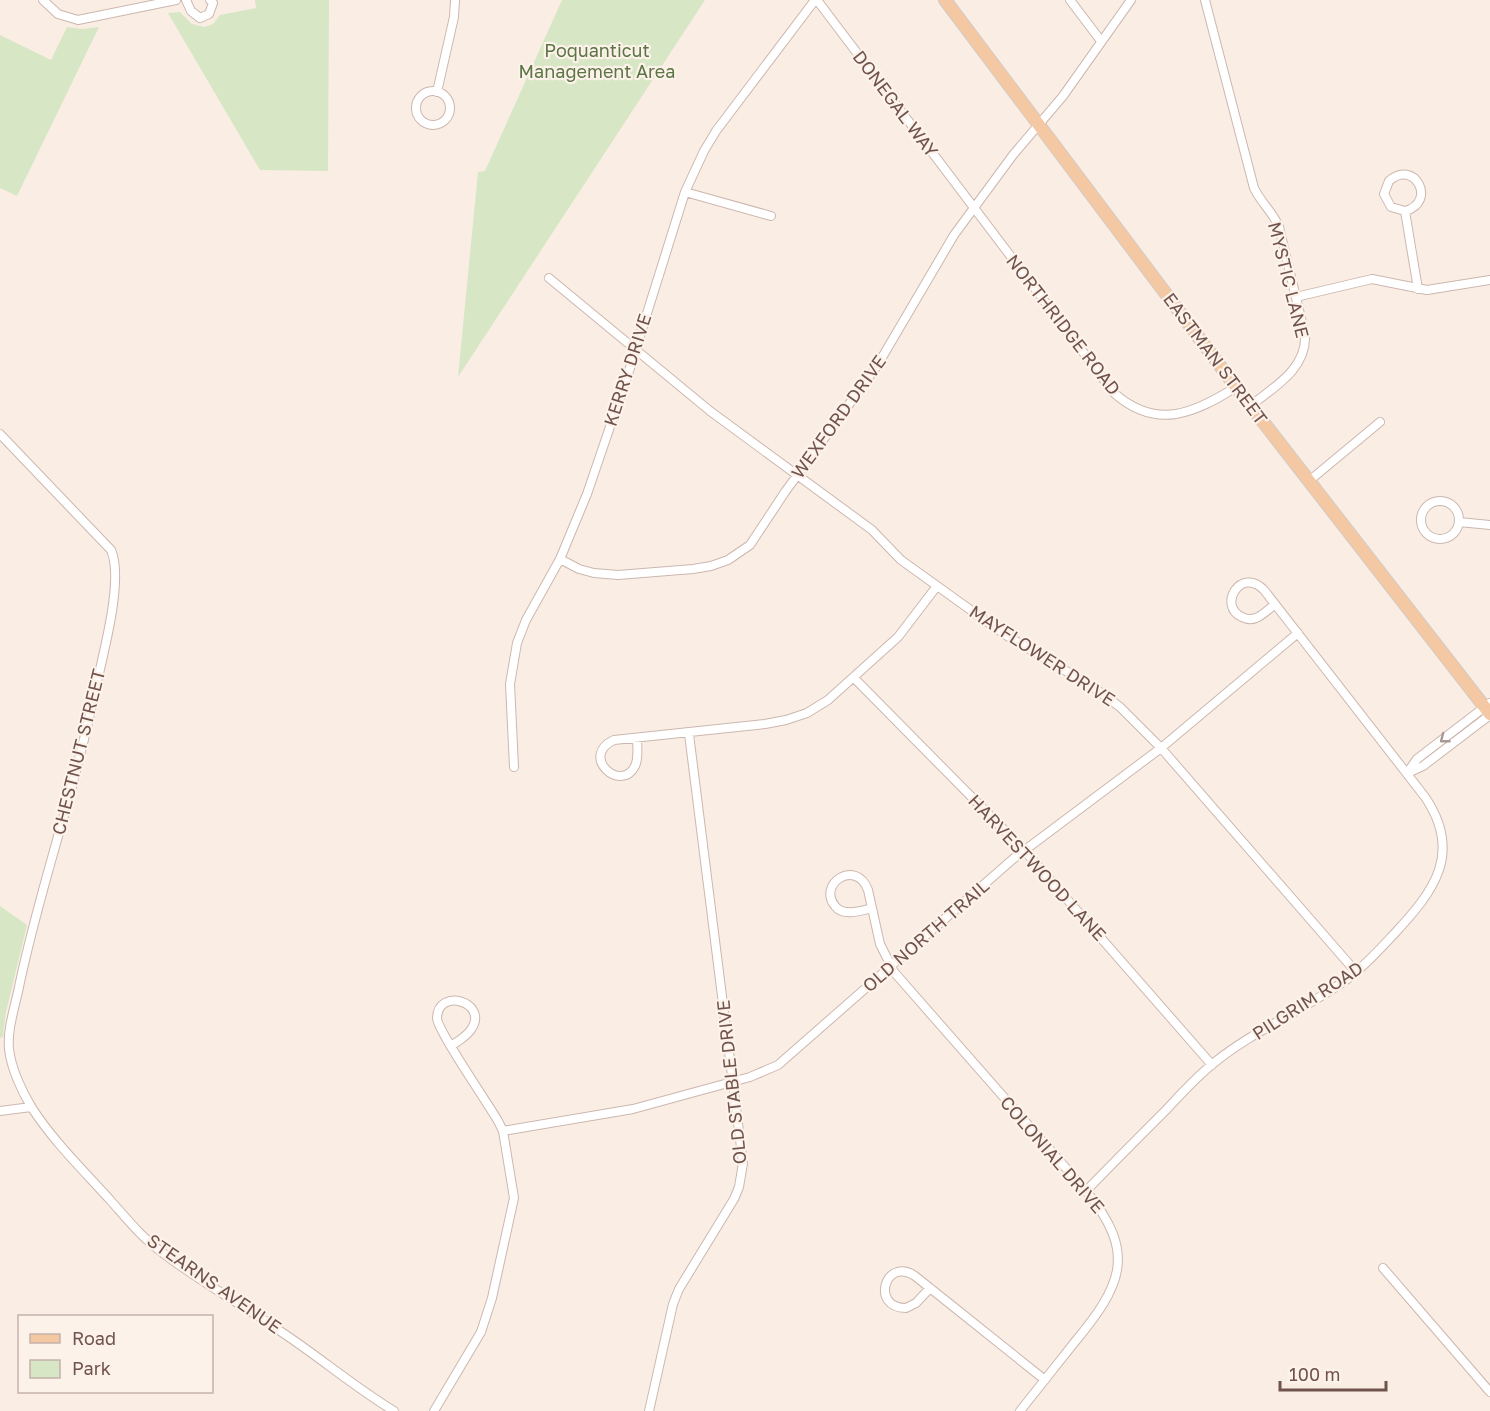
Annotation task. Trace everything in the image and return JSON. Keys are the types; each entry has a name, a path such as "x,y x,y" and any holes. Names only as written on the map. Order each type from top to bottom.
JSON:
{"main road":[{"name":"EASTMAN STREET","path":"945,0 1250,406 1489,710"}],"street":[{"path":"43,0 58,14 78,20 176,0"},
{"path":"186,0 190,11 200,18 209,14 213,3 210,0"},
{"path":"436,92 454,17 455,0"},
{"name":"KERRY DRIVE","path":"514,767 510,702 514,656 521,632 560,559 586,494 636,350 685,192 716,131 816,0"},
{"name":"DONEGAL WAY","path":"816,0 974,208"},
{"path":"1070,0 1101,41"},
{"name":"WEXFORD DRIVE","path":"560,559 586,571 610,575 693,569 721,563 750,545 877,366 930,272 974,208 1013,155 1063,96 1131,0"},
{"name":"MYSTIC LANE","path":"1205,0 1254,188 1279,227 1305,335 1301,360 1287,377 1250,406"},
{"path":"436,92 446,97 450,113 443,122 432,125 422,121 417,112 417,106 418,101 426,93 436,92"},
{"path":"1401,174 1416,179 1422,193 1416,206 1405,211 1391,207 1384,194 1389,181 1401,174"},
{"path":"685,192 771,216"},
{"name":"NORTHRIDGE ROAD","path":"974,208 1102,379 1122,400 1148,412 1176,414 1205,406 1236,387"},
{"path":"1405,211 1418,290"},
{"name":"MAYFLOWER DRIVE","path":"549,278 710,411 797,477 866,525 901,560 1004,634 1107,697 1135,721 1356,972"},
{"path":"1296,297 1372,279 1380,279 1418,290 1434,290 1490,280"},
{"path":"1309,482 1380,422"},
{"name":"CHESTNUT STREET","path":"0,434 111,550 116,567 108,634 90,713 69,801 27,948 12,1022 9,1048 11,1058 31,1107"},
{"path":"1444,502 1454,507 1459,522 1452,535 1437,538 1427,533 1422,518 1429,505 1444,502"},
{"path":"1459,522 1490,525"},
{"name":"PILGRIM ROAD","path":"1086,1191 1212,1065 1356,972 1369,961 1423,901 1435,883 1440,869 1442,846 1436,816 1407,773 1262,587 1251,582 1240,585 1232,597 1235,612 1248,619 1259,616 1275,604"},
{"path":"638,738 637,759 633,770 619,776 606,770 601,756 605,746 614,740 638,738 689,734 775,723 796,717 823,704 907,628 937,586"},
{"name":"OLD NORTH TRAIL","path":"503,1131 620,1112 761,1073 778,1065 1024,850 1161,748 1298,633"},
{"name":"HARVESTWOOD LANE","path":"854,678 1024,850 1212,1065"},
{"path":"1407,773 1417,759 1489,710"},
{"name":"OLD STABLE DRIVE","path":"649,1411 673,1304 679,1289 740,1187 743,1162 689,734"},
{"name":"COLONIAL DRIVE","path":"872,908 851,912 840,910 831,899 833,884 845,875 859,878 867,886 872,908 880,944 891,967 1086,1191 1106,1216 1112,1231 1117,1255 1116,1277 1112,1290 1102,1309 1020,1411"},
{"path":"434,1411 481,1332 492,1299 514,1198 503,1131 451,1046 439,1026 438,1015 446,1003 460,1000 472,1009 475,1021 470,1032 451,1046"},
{"path":"0,1111 31,1107"},
{"name":"STEARNS AVENUE","path":"31,1107 83,1171 162,1253 278,1329 394,1411"},
{"path":"1383,1268 1490,1392"},
{"path":"930,1288 916,1303 906,1308 892,1304 885,1290 888,1279 893,1274 901,1271 912,1273 1045,1380"}],"green space":[{"path":"255,0 329,0 328,171 260,170 168,13 180,12 192,24 204,27 213,24 220,15 256,8"},
{"name":"Poquanticut Management Area","path":"562,0 705,0 458,377 478,172 485,171"},
{"path":"67,27 82,29 99,27 17,196 0,188 0,35 51,60"},
{"path":"0,906 27,925 6,1012 3,1037 0,1038"}]}
